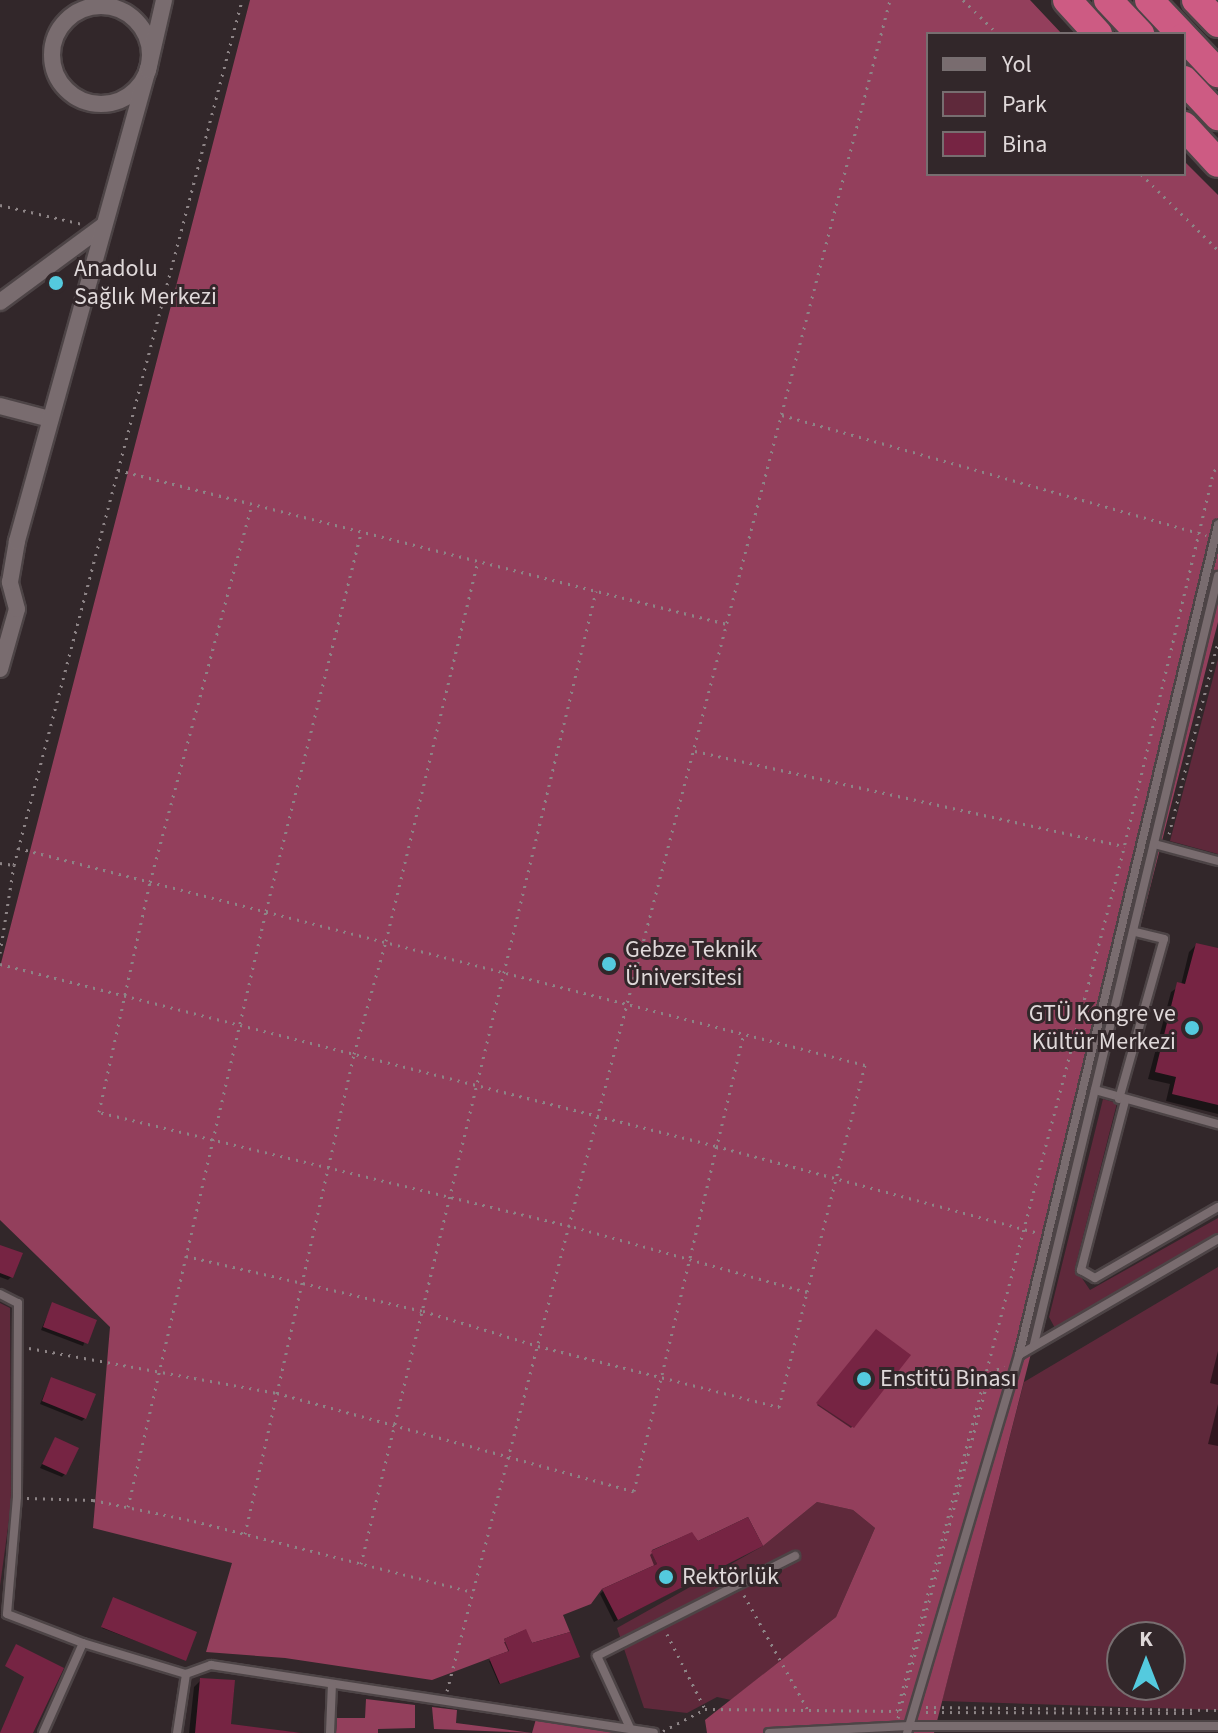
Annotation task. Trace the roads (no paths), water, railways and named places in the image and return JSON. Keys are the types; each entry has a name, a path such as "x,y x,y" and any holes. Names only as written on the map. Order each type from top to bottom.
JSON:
{"highway":[{"path":"1067,0 1096,32"},
{"path":"1108,0 1138,32"},
{"path":"1149,0 1179,32"},
{"path":"1196,0 1218,23"},
{"path":"1186,39 1218,73"},
{"path":"1186,82 1218,116"},
{"path":"1186,128 1218,163"}],"street":[{"path":"0,669 17,609 5,583 148,70 164,0"},
{"path":"88,8 118,9 131,16 148,41 148,70 130,95 100,104 84,101 60,82 54,68 55,37 74,14 88,8"},
{"path":"0,302 103,226"},
{"path":"0,406 50,419"}],"lane":[{"path":"908,1729 1018,1356 1218,525"},
{"path":"1034,1344 1218,576"},
{"path":"1154,844 1218,861"},
{"path":"1133,931 1164,939 1081,1270 1095,1278 1218,1207"},
{"path":"1095,1090 1122,1100 1218,1124"},
{"path":"1018,1356 1218,1239"},
{"path":"0,1294 18,1303 17,1497 7,1614 83,1643 186,1674 211,1665 657,1733"},
{"path":"630,1728 597,1656 795,1556"},
{"path":"43,1733 83,1643"},
{"path":"177,1733 186,1674"},
{"path":"330,1733 332,1684"},
{"path":"769,1733 896,1726 908,1729 1218,1726"}],"place":[{"name":"Anadolu Sağlık Merkezi","path":"56,283"},
{"name":"Gebze Teknik Üniversitesi","path":"609,964"},
{"name":"GTÜ Kongre ve Kültür Merkezi","path":"1192,1028"},
{"name":"Enstitü Binası","path":"864,1379"},
{"name":"Rektörlük","path":"666,1577"}]}
